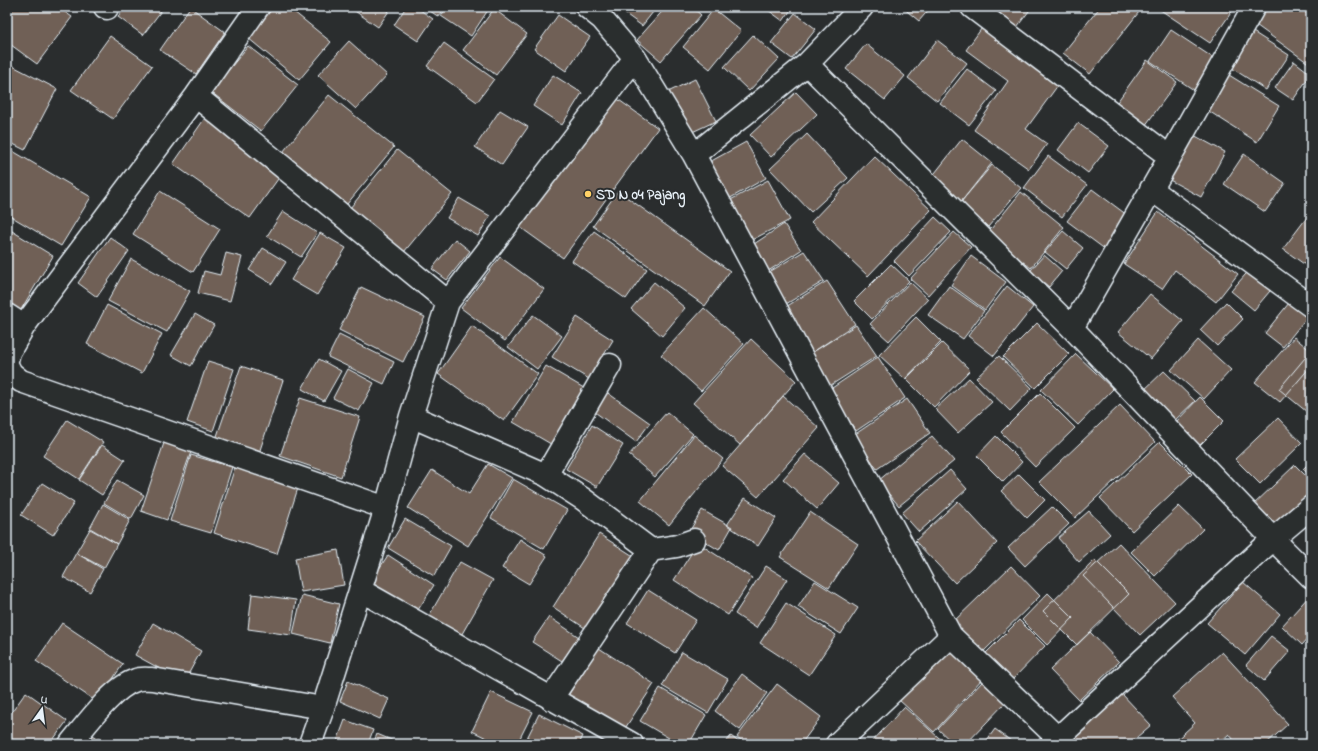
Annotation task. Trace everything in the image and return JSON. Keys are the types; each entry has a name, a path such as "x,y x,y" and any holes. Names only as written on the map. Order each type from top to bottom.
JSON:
{"street":[{"path":"7,360 16,321 196,96 258,7"},
{"path":"587,7 602,20 635,58 694,155 952,636 1061,741 1273,539 1311,508"},
{"path":"694,155 807,64 862,7"},
{"path":"972,7 1170,157"},
{"path":"1072,328 1254,7"},
{"path":"310,744 323,708 386,508 411,416 448,302 635,58"},
{"path":"807,64 1072,328 1273,539 1311,576"},
{"path":"196,96 448,302"},
{"path":"1151,189 1311,306"},
{"path":"7,365 11,373 21,381 386,508"},
{"path":"546,475 610,365"},
{"path":"411,416 546,475 583,499 651,550 677,546 694,540"},
{"path":"551,699 651,550"},
{"path":"360,590 632,744"},
{"path":"837,744 952,636"},
{"path":"70,744 115,692 138,679 152,679 323,708"}],"building":[{"path":"7,7 58,7 72,17 37,64 7,42"},
{"path":"126,7 164,7 143,35 118,17"},
{"path":"190,7 225,32 196,74 160,50"},
{"path":"274,7 288,7 331,42 299,80 248,38"},
{"path":"349,7 383,7 389,11 378,27"},
{"path":"406,7 416,7 433,19 418,41 394,25"},
{"path":"424,7 445,7 439,17"},
{"path":"447,7 490,7 471,36 441,16"},
{"path":"616,7 657,7 642,26"},
{"path":"666,7 692,7 701,15 661,61 637,40"},
{"path":"764,7 793,7 783,21"},
{"path":"902,7 931,7 919,21"},
{"path":"996,7 1032,7 1017,27 993,10"},
{"path":"1100,7 1133,7 1139,12 1090,74 1063,53"},
{"path":"1161,7 1235,7 1210,43 1159,9"},
{"path":"1259,7 1298,7 1311,16 1311,65 1249,20"},
{"path":"494,9 527,34 496,75 463,50"},
{"path":"714,9 741,31 710,69 683,47"},
{"path":"795,13 816,29 792,59 771,43"},
{"path":"558,15 590,37 566,71 534,49"},
{"path":"984,25 1061,81 1026,129 1047,144 1029,169 974,130 1008,81 966,50"},
{"path":"1171,30 1218,61 1197,92 1150,61"},
{"path":"1253,32 1289,55 1266,90 1230,67"},
{"path":"753,35 779,59 749,91 724,67"},
{"path":"110,36 152,66 113,119 71,90"},
{"path":"937,40 967,63 937,101 908,78"},
{"path":"349,41 387,75 356,109 318,75"},
{"path":"444,43 494,79 477,102 427,66"},
{"path":"866,44 905,76 885,100 846,69"},
{"path":"248,46 298,85 261,131 211,92"},
{"path":"1147,60 1177,82 1145,126 1115,105"},
{"path":"1294,61 1311,74 1293,100 1275,88"},
{"path":"7,63 57,89 25,150 7,141"},
{"path":"967,69 996,91 969,125 940,103"},
{"path":"553,75 582,93 562,125 533,106"},
{"path":"1229,75 1279,106 1257,142 1207,110"},
{"path":"695,79 716,121 688,134 668,92"},
{"path":"796,92 817,114 771,157 750,135"},
{"path":"329,95 394,147 347,204 283,152"},
{"path":"612,95 658,128 563,258 517,225"},
{"path":"500,110 528,127 502,165 475,147"},
{"path":"205,118 283,172 250,218 173,164"},
{"path":"1078,123 1109,146 1088,173 1058,150"},
{"path":"1188,132 1225,152 1201,197 1164,177"},
{"path":"807,134 848,178 811,212 770,169"},
{"path":"962,139 992,163 961,202 931,178"},
{"path":"746,142 766,178 725,201 704,165"},
{"path":"11,150 91,197 61,246 7,214 7,157"},
{"path":"397,150 452,194 404,252 350,208"},
{"path":"1244,154 1285,183 1265,212 1224,184"},
{"path":"874,156 931,210 868,276 811,222"},
{"path":"1048,156 1087,185 1062,217 1024,188"},
{"path":"992,165 1021,188 988,227 960,203"},
{"path":"768,180 790,220 744,244 723,204"},
{"path":"1092,189 1131,218 1106,250 1067,221"},
{"path":"160,191 220,229 193,272 133,234"},
{"path":"618,191 730,271 705,306 593,226"},
{"path":"1021,192 1064,227 1031,268 987,234"},
{"path":"459,198 490,216 478,236 447,218"},
{"path":"283,211 317,233 301,257 267,236"},
{"path":"1158,212 1238,274 1216,302 1175,270 1162,289 1124,264"},
{"path":"1311,212 1311,269 1283,249"},
{"path":"935,217 951,232 909,276 894,261"},
{"path":"784,224 801,250 762,275 745,250"},
{"path":"7,228 53,256 19,313 7,306"},
{"path":"594,231 647,269 626,299 572,261"},
{"path":"1063,231 1083,248 1066,269 1045,252"},
{"path":"954,232 971,247 928,295 910,279"},
{"path":"320,233 346,248 317,295 291,280"},
{"path":"110,237 129,251 97,297 78,283"},
{"path":"455,239 470,251 447,280 432,269"},
{"path":"263,248 286,262 272,284 249,270"},
{"path":"804,251 824,281 781,307 761,277"},
{"path":"226,253 242,257 230,301 198,293 204,271 220,275"},
{"path":"1044,255 1062,271 1049,287 1030,271"},
{"path":"971,256 1006,282 985,310 951,285"},
{"path":"500,257 544,289 505,341 461,308"},
{"path":"131,259 190,291 167,332 108,301"},
{"path":"891,264 909,281 872,319 854,301"},
{"path":"1252,267 1275,285 1254,310 1231,291"},
{"path":"827,281 855,324 810,354 781,310"},
{"path":"654,282 685,308 662,336 631,309"},
{"path":"910,282 928,299 889,341 870,324"},
{"path":"949,286 984,311 963,339 928,315"},
{"path":"1007,286 1033,307 994,356 968,336"},
{"path":"361,287 425,317 403,362 339,330"},
{"path":"1150,294 1183,321 1151,359 1118,332"},
{"path":"1293,298 1311,312 1283,347 1265,333"},
{"path":"1226,302 1243,319 1217,346 1200,330"},
{"path":"107,305 162,334 142,373 87,344"},
{"path":"704,308 744,344 701,391 661,355"},
{"path":"195,314 214,325 191,366 171,355"},
{"path":"533,315 562,336 537,369 508,347"},
{"path":"577,317 613,340 589,379 552,357"},
{"path":"916,317 941,342 905,379 879,355"},
{"path":"1037,323 1069,354 1035,388 1003,357"},
{"path":"856,325 877,356 828,387 808,355"},
{"path":"472,326 538,374 504,421 438,374"},
{"path":"339,335 394,362 384,384 328,357"},
{"path":"1294,337 1311,351 1311,366 1280,402 1255,382"},
{"path":"751,339 796,381 740,445 693,403"},
{"path":"1198,340 1231,370 1204,399 1171,370"},
{"path":"942,343 970,370 934,407 906,379"},
{"path":"1310,352 1311,408 1307,412 1279,389"},
{"path":"1076,354 1113,389 1078,425 1041,390"},
{"path":"999,356 1032,388 1010,411 976,378"},
{"path":"878,357 905,398 856,431 829,390"},
{"path":"319,359 341,371 324,401 302,389"},
{"path":"208,361 234,369 213,431 187,422"},
{"path":"241,366 283,380 259,453 216,439"},
{"path":"546,366 589,391 556,447 513,422"},
{"path":"348,369 374,383 359,411 333,398"},
{"path":"1164,371 1195,401 1173,422 1143,391"},
{"path":"969,378 992,402 958,433 935,409"},
{"path":"605,391 650,423 636,442 592,410"},
{"path":"1040,393 1075,428 1035,467 1001,432"},
{"path":"783,396 819,428 758,497 722,466"},
{"path":"1200,397 1224,421 1197,448 1173,425"},
{"path":"300,398 360,417 341,477 280,456"},
{"path":"907,399 930,433 877,469 854,435"},
{"path":"1120,405 1155,442 1075,518 1039,482"},
{"path":"667,412 693,434 655,477 629,455"},
{"path":"1278,418 1302,443 1260,484 1235,459"},
{"path":"67,420 103,442 79,479 43,456"},
{"path":"592,425 623,445 597,487 566,469"},
{"path":"694,435 723,459 669,525 640,501"},
{"path":"932,436 954,461 899,506 878,481"},
{"path":"996,436 1022,462 1003,482 977,456"},
{"path":"165,440 192,449 167,520 141,511"},
{"path":"1160,442 1192,474 1132,531 1100,498"},
{"path":"102,445 125,460 102,495 79,480"},
{"path":"805,454 839,483 817,509 783,479"},
{"path":"191,455 232,467 211,533 170,521"},
{"path":"1311,461 1311,476 1303,469"},
{"path":"488,464 512,478 468,546 408,508 432,470 469,494"},
{"path":"1295,465 1311,481 1311,491 1273,527 1252,506"},
{"path":"235,467 298,488 277,554 214,533"},
{"path":"950,470 967,489 919,532 902,513"},
{"path":"1019,474 1045,500 1027,518 1001,491"},
{"path":"513,479 567,510 544,549 491,518"},
{"path":"117,480 144,495 131,519 104,503"},
{"path":"42,483 74,503 53,535 21,515"},
{"path":"745,498 776,518 758,546 727,525"},
{"path":"958,501 997,543 955,583 915,541"},
{"path":"103,504 130,520 117,544 90,528"},
{"path":"1179,506 1203,529 1155,576 1131,552"},
{"path":"1052,507 1069,524 1025,566 1008,548"},
{"path":"702,510 732,527 719,550 689,532"},
{"path":"1089,511 1110,534 1079,562 1058,538"},
{"path":"810,512 858,544 829,588 780,557"},
{"path":"405,519 451,546 434,576 388,548"},
{"path":"90,529 117,544 104,568 76,553"},
{"path":"599,534 638,559 591,632 553,607"},
{"path":"520,539 547,556 529,584 502,568"},
{"path":"698,543 752,578 728,615 674,580"},
{"path":"1119,543 1175,602 1140,635 1083,576"},
{"path":"338,550 344,585 301,592 295,558"},
{"path":"76,553 103,569 90,592 63,577"},
{"path":"388,555 434,585 416,613 370,583"},
{"path":"1095,560 1129,594 1077,645 1043,611"},
{"path":"460,562 493,580 459,639 426,621"},
{"path":"766,566 787,579 756,628 735,614"},
{"path":"1011,566 1040,596 982,653 952,623"},
{"path":"815,581 858,608 841,634 798,607"},
{"path":"1243,582 1280,614 1245,655 1207,623"},
{"path":"648,590 696,620 675,653 627,623"},
{"path":"1048,593 1073,618 1047,645 1022,620"},
{"path":"252,594 296,600 291,635 248,629"},
{"path":"1311,594 1311,635 1302,645 1282,626"},
{"path":"302,595 339,604 330,643 293,634"},
{"path":"786,603 836,635 809,675 760,643"},
{"path":"549,617 579,637 562,661 532,642"},
{"path":"1019,620 1045,646 1011,681 984,655"},
{"path":"62,623 123,664 97,702 36,661"},
{"path":"153,623 201,651 184,682 135,655"},
{"path":"1090,632 1119,662 1079,700 1050,670"},
{"path":"1271,636 1290,651 1264,681 1246,665"},
{"path":"599,648 654,684 620,736 565,700"},
{"path":"947,648 982,679 934,732 899,700"},
{"path":"682,652 728,679 708,713 662,686"},
{"path":"1222,652 1288,724 1266,744 1237,744 1229,734 1218,744 1172,744 1195,723 1172,697"},
{"path":"742,674 767,693 740,730 715,711"},
{"path":"348,681 389,699 380,719 340,701"},
{"path":"982,682 1005,703 966,744 954,744 938,729"},
{"path":"777,684 821,717 801,744 746,744 737,737"},
{"path":"660,688 706,715 689,744 679,744 640,721"},
{"path":"26,692 67,721 50,744 7,744 7,719"},
{"path":"491,692 533,712 517,744 499,744 472,731"},
{"path":"1122,694 1151,725 1129,744 1081,744 1074,737"},
{"path":"904,707 946,744 870,744"},
{"path":"539,714 583,736 579,744 524,744"},
{"path":"345,720 373,730 368,744 336,744"},
{"path":"995,729 1015,744 984,744"},
{"path":"85,730 107,744 76,744"},
{"path":"377,734 401,744 373,744"},
{"path":"731,736 741,744 724,744"}],"place":[{"name":"SD N 04 Pajang","path":"588,194"}]}
